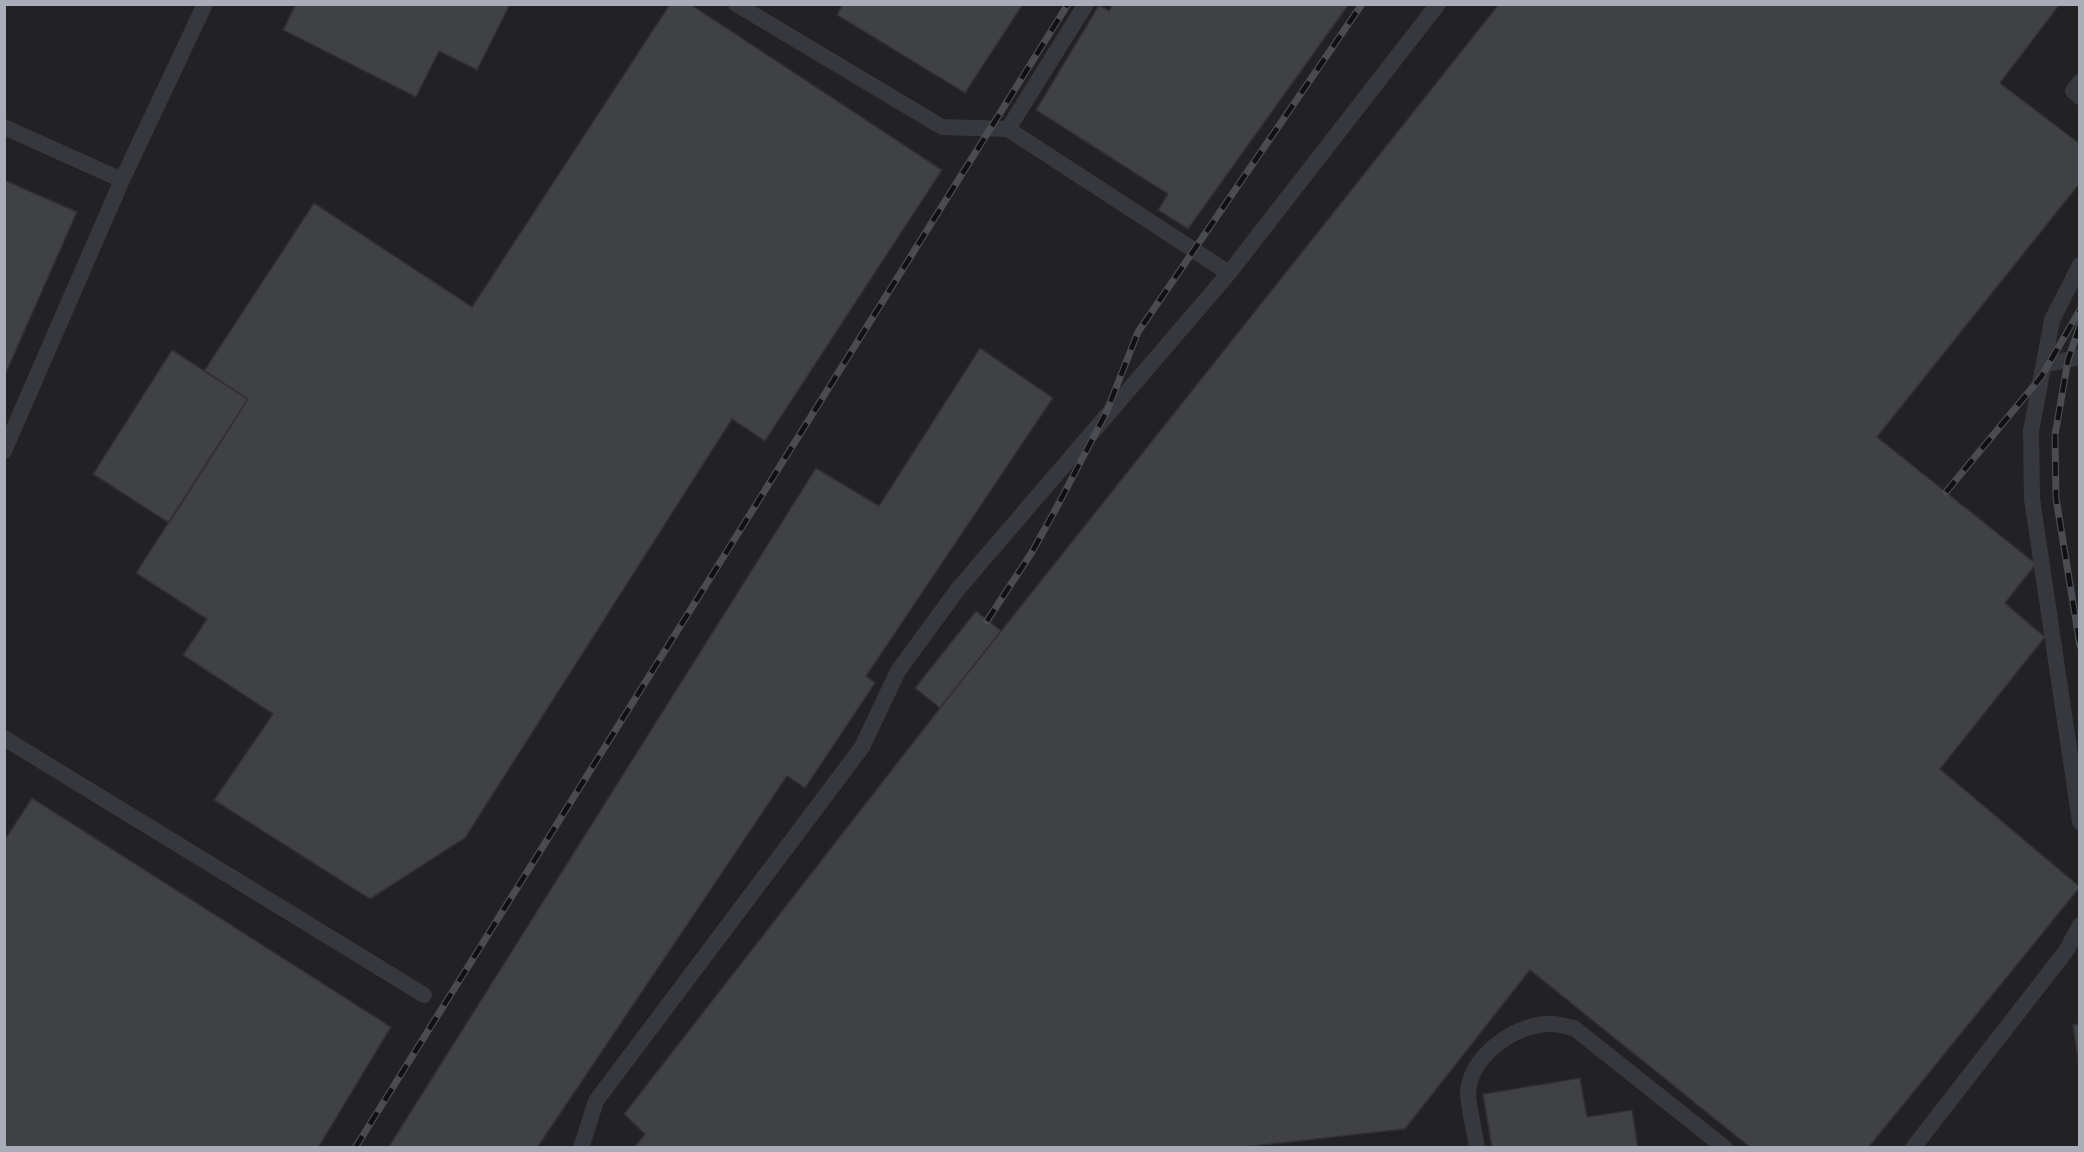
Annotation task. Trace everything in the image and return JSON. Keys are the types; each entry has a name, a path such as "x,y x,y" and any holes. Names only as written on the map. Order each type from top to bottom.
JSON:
{"lane":[{"path":"4,451 122,180 205,4"},
{"path":"736,4 942,127 1008,129 1229,273"},
{"path":"1008,129 1086,4"},
{"path":"581,1148 596,1101 862,747 898,671 957,589 1229,273 1438,4"},
{"path":"2079,82 2073,91 2079,97"},
{"path":"4,127 122,180"},
{"path":"2079,265 2052,320 2031,431 2032,499 2079,822"},
{"path":"2044,365 2079,357"},
{"path":"4,738 424,995"},
{"path":"1913,1148 2066,951 2079,925"},
{"path":"1477,1148 1468,1092 1477,1065 1495,1046 1519,1032 1547,1023 1574,1028 1725,1148"}],"shaded area":[{"path":"5,5 2079,5 2079,1147 5,1147"}],"building":[{"path":"296,4 510,4 477,70 439,51 416,97 283,30"},
{"path":"670,4 690,4 942,170 765,441 732,419 465,838 370,899 214,800 273,714 183,655 207,619 136,573 248,399 204,371 314,203 472,307"},
{"path":"843,4 1023,4 965,93 837,15"},
{"path":"1113,4 1349,4 1188,229 1158,210 1168,194 1036,110 1099,5 1109,11"},
{"path":"1499,4 2060,4 2000,83 2080,144 2080,183 1877,437 2036,564 2005,603 2045,637 1940,769 2080,887 1868,1148 1751,1148 1530,970 1405,1129 1236,1148 634,1148 645,1134 624,1114 940,708"},
{"path":"4,180 77,212 4,377"},
{"path":"980,348 1053,398 866,676 875,683 805,788 787,776 537,1148 388,1148 816,468 879,506"},
{"path":"172,350 248,399 169,523 93,474"},
{"path":"976,611 1001,631 940,708 915,688"},
{"path":"32,798 391,1027 318,1148 4,1148 4,841"},
{"path":"2080,1024 2080,1073 2073,1025"},
{"path":"1580,1078 1587,1117 1632,1110 1638,1148 1492,1148 1483,1094"}],"railway":[{"path":"355,1148 1068,4"},
{"path":"987,621 1032,552 1059,503 1106,413 1138,332 1362,4"},
{"path":"1946,492 2041,377 2080,310"},
{"path":"2080,325 2068,360 2055,435 2056,498 2080,646"}]}
